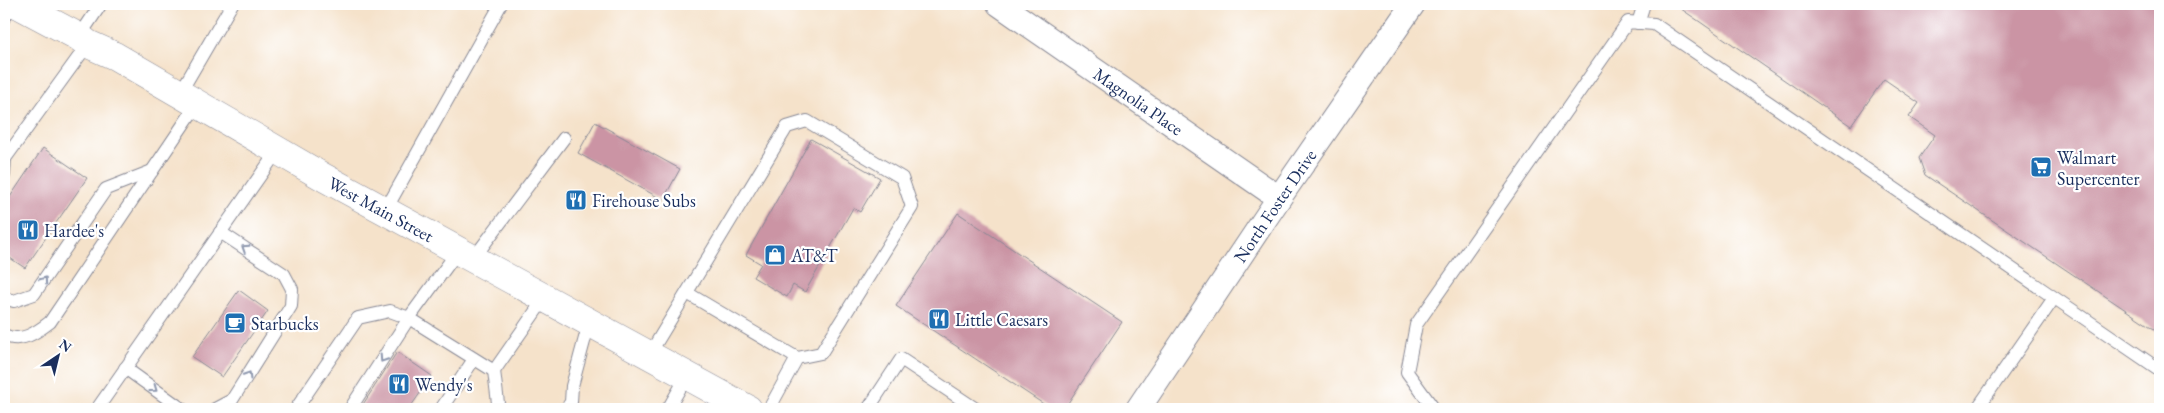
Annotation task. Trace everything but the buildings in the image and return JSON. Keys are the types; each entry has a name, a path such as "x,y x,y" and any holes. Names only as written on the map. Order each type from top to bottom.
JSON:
{"main road":[{"name":"West Main Street","path":"17,4 115,56 385,211 748,409"}],"street":[{"name":"Magnolia Place","path":"999,4 1279,198"},
{"name":"North Foster Drive","path":"1138,409 1279,198 1413,4"}],"lane":[{"path":"4,18 13,4"},
{"path":"4,175 4,159 84,40 101,4"},
{"path":"4,335 11,339 34,335 50,322 152,171 189,98 232,4"},
{"path":"385,211 501,4"},
{"path":"1638,23 1644,4"},
{"path":"1434,409 1407,372 1416,325 1628,22 1654,24 2160,370"},
{"path":"649,355 787,127 807,121 902,178 912,207 820,353 797,358 687,293"},
{"path":"350,409 409,318 466,255 564,138"},
{"path":"97,409 278,150"},
{"path":"4,298 14,301 34,294 106,189 152,171"},
{"path":"215,409 232,400 291,306 292,289 284,274 220,232"},
{"path":"1977,409 2054,298"},
{"path":"496,409 498,403 494,371 544,299"},
{"path":"296,409 358,318 390,311 409,318 494,371"},
{"path":"566,409 571,402 572,386 589,323"},
{"path":"769,409 797,358"},
{"path":"440,409 474,359"},
{"path":"868,409 901,359 976,409"},
{"path":"125,368 182,409"},
{"path":"668,409 687,376"}],"place":[{"name":"Walmart Supercenter","path":"2041,167"},
{"name":"Firehouse Subs","path":"576,200"},
{"name":"Hardee's","path":"28,230"},
{"name":"AT&T","path":"775,255"},
{"name":"Little Caesars","path":"939,319"},
{"name":"Starbucks","path":"235,323"},
{"name":"Wendy's","path":"399,384"}]}
